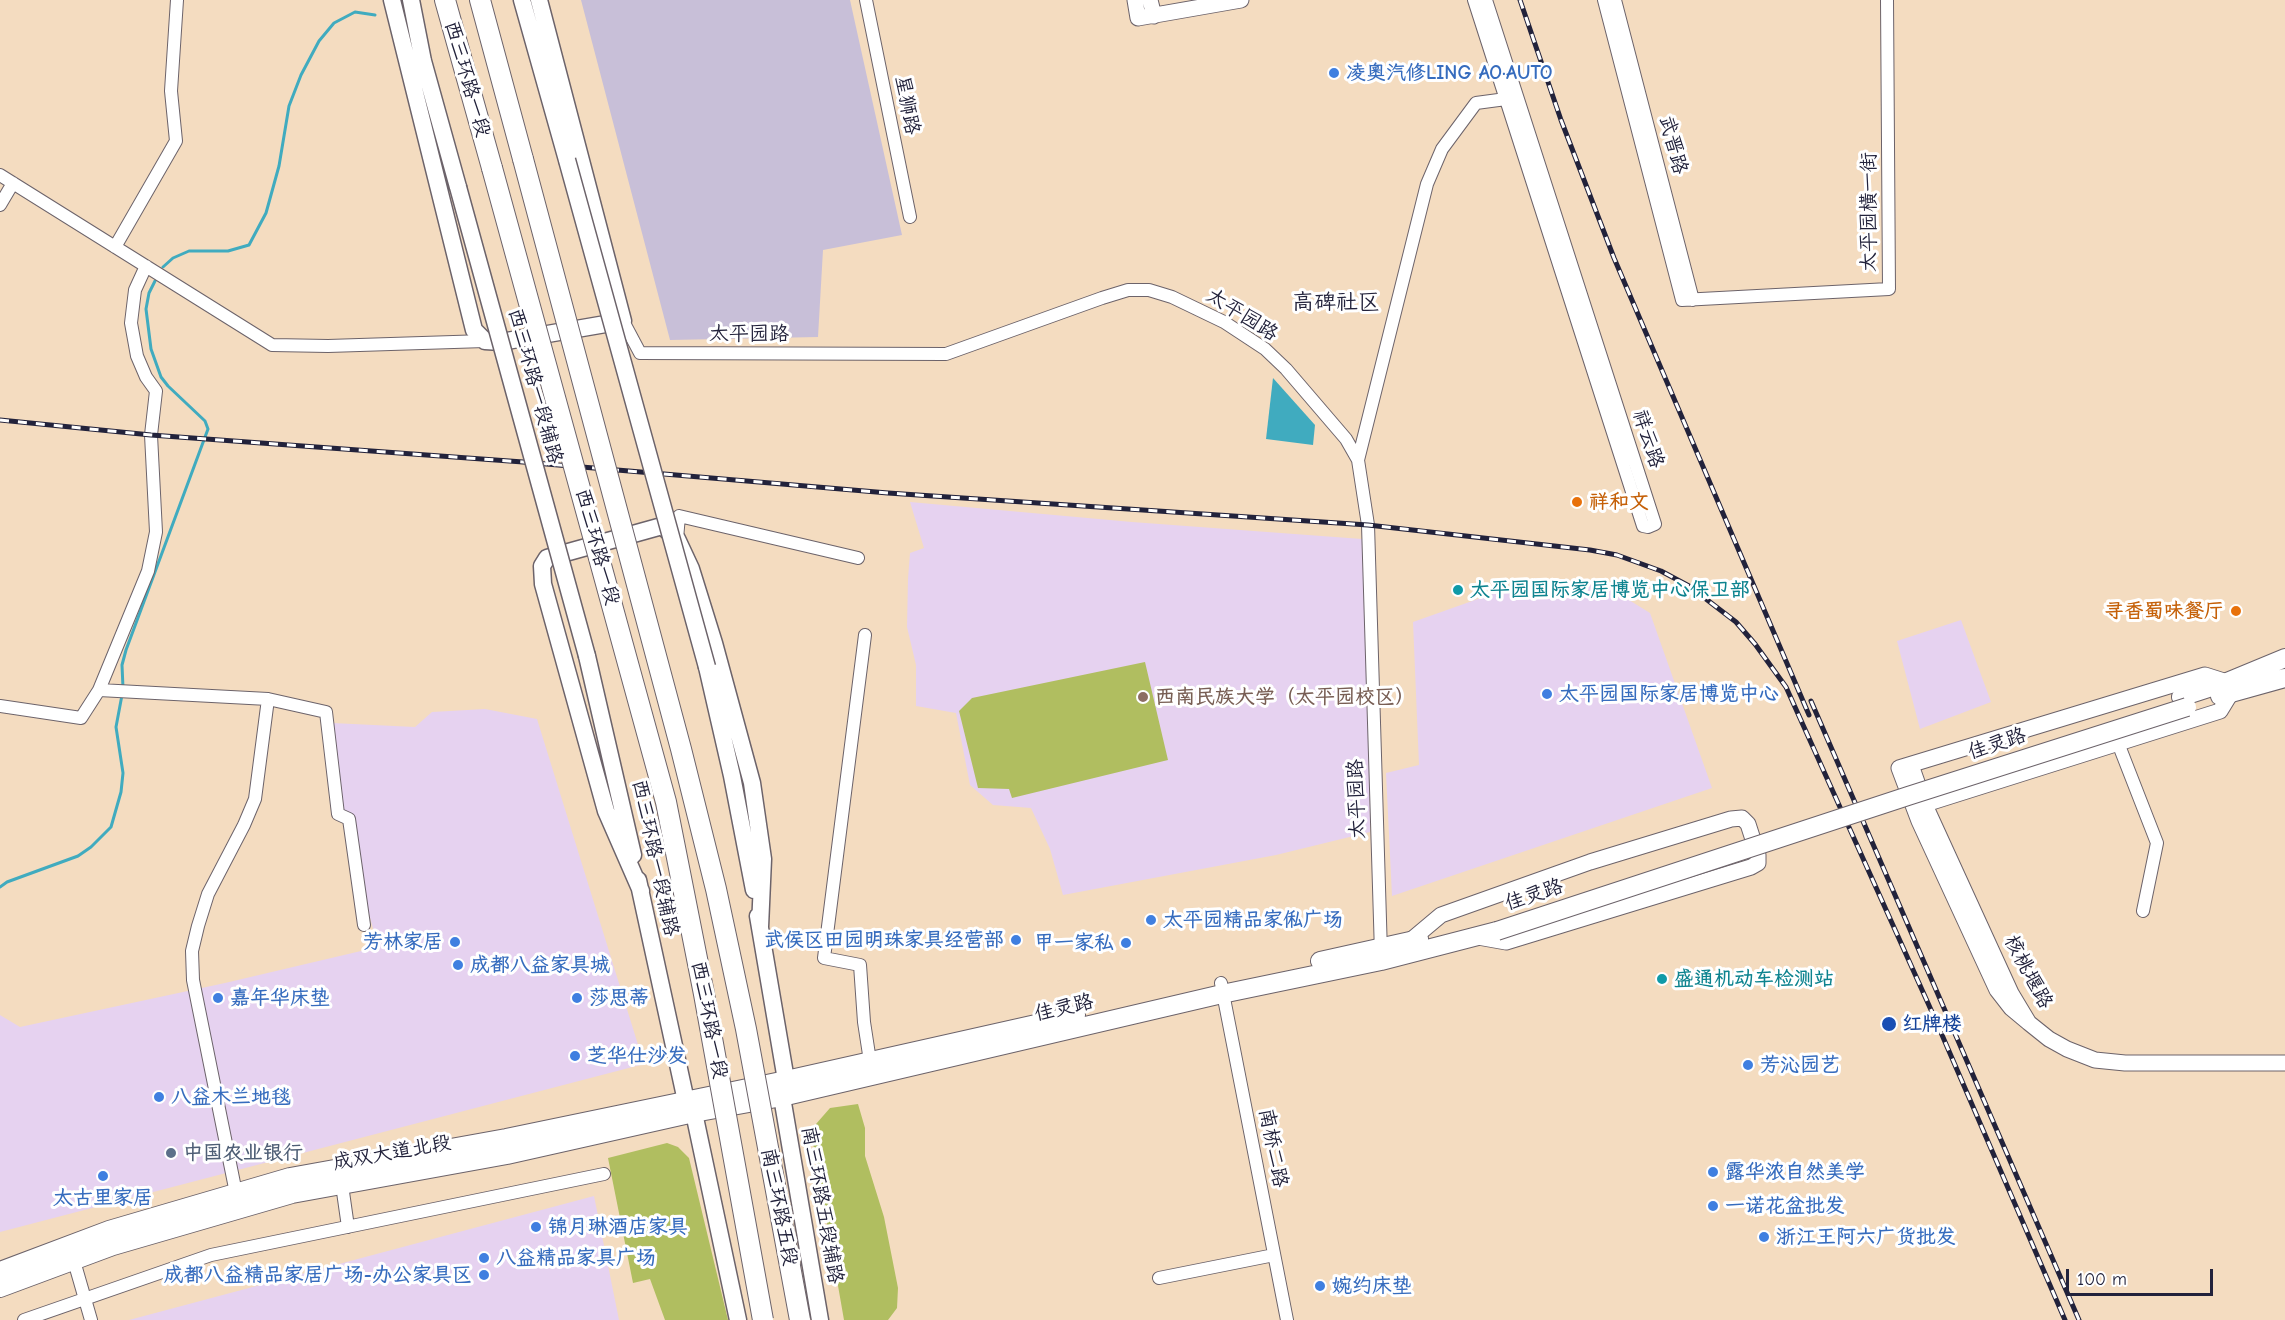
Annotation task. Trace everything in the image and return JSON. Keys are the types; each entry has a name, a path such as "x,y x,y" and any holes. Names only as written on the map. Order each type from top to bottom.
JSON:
{"highway":[{"name":"西三环路一段","path":"445,0 666,802 724,1101"},
{"name":"西三环路一段","path":"480,0 681,749 716,890 758,1094"},
{"name":"南三环路五段","path":"758,1094 800,1320"},
{"name":"南三环路五段","path":"724,1101 763,1320"}],"main road":[{"path":"392,0 474,330 485,341 501,342 623,321 539,0"},
{"name":"西三环路一段辅路","path":"411,0 423,61 587,656 690,1107"},
{"path":"522,0 707,667 734,787 760,927 784,1088 690,1107 738,1320"},
{"path":"641,891 606,811 543,584 542,566 547,558 662,526 677,538 691,569 714,643 752,783 763,859 760,927"},
{"name":"佳灵路","path":"1381,954 1410,941 1495,926 1908,796 2229,687 2285,658"},
{"name":"佳灵路","path":"2229,687 2285,678"},
{"name":"佳灵路","path":"784,1088 870,1061 1381,954 1478,937 1495,926"},
{"name":"佳灵路","path":"784,1088 1222,988"},
{"name":"南三环路五段辅路","path":"784,1088 820,1320"},
{"name":"成双大道北段","path":"0,1288 238,1200 290,1178 690,1107"},
{"name":"成双大道北段","path":"0,1271 109,1230 238,1200 292,1194 507,1155 690,1107"}],"street":[{"path":"115,247 176,141 171,90 177,0"},
{"name":"星狮路","path":"866,0 910,217"},
{"path":"1135,0 1146,17"},
{"path":"1146,17 1150,0"},
{"path":"1146,17 1241,0"},
{"name":"祥云路","path":"1474,0 1643,526 1648,527 1655,524 1486,0"},
{"name":"武晋路","path":"1604,0 1688,300"},
{"name":"武晋路","path":"1615,0 1688,300"},
{"name":"太平园横一街","path":"1688,300 1889,289 1887,0"},
{"path":"1358,460 1427,184 1443,150 1476,103 1506,99"},
{"path":"0,175 272,345 328,346 485,341"},
{"path":"0,205 12,183"},
{"path":"0,706 81,718 99,690 148,571 156,532 151,435 156,391 137,356 131,322 135,290 146,266"},
{"name":"太平园路","path":"623,321 640,353 946,354 1102,298 1128,290 1149,290 1172,297 1224,322 1265,349 1286,369 1346,439 1358,460 1368,525 1381,954"},
{"path":"677,538 679,516 858,558"},
{"path":"865,635 824,958 860,966 864,1022 870,1061"},
{"name":"核桃堰路","path":"2229,687 2205,675 1899,768 2011,993 2029,1023 2049,1039 2095,1060 2136,1064 2285,1064"},
{"path":"1919,806 2220,711 2229,687"},
{"path":"99,690 268,699 326,712 338,814 350,819 364,926"},
{"path":"238,1200 193,980 192,951 208,894 255,799 268,699"},
{"path":"2118,743 2157,843 2143,911"},
{"path":"1410,941 1441,915 1590,862 1731,819 1742,818 1748,824 1758,855 1758,863 1751,867 1506,942 1478,937"},
{"name":"南桥二路","path":"1222,988 1287,1320"},
{"path":"24,1320 211,1256 604,1174"},
{"path":"342,1185 348,1227"},
{"path":"1160,1278 1274,1255"},
{"path":"74,1261 91,1320"}],"shaded area":[{"path":"581,0 850,0 902,235 823,250 818,337 670,340"},
{"name":"西南民族大学（太平园校区）","path":"910,502 1132,522 1362,539 1369,688 1370,832 1276,855 1063,895 1050,849 1031,808 993,805 970,785 956,713 916,706 916,665 907,627 908,579 910,553 924,548"},
{"name":"太平园国际家居博览中心","path":"1537,578 1608,587 1650,613 1712,788 1392,896 1386,773 1419,765 1413,622"},
{"path":"1961,620 1991,702 1920,729 1897,641"},
{"name":"成都八益家具城","path":"485,709 537,719 644,1064 0,1232 0,1015 20,1027 378,947 341,811 332,723 415,727 432,712"},
{"name":"八益精品家具广场","path":"594,1196 619,1320 129,1320"}],"green space":[{"path":"1145,662 1168,760 1012,798 1009,789 978,788 959,711 972,698"},
{"path":"858,1104 865,1128 865,1156 884,1217 898,1288 897,1308 888,1320 844,1320 813,1143 816,1124 830,1108"},
{"path":"667,1143 678,1147 689,1158 728,1320 665,1320 650,1279 633,1283 608,1158"}],"water":[{"path":"1273,378 1315,425 1313,445 1266,439"}],"waterway":[{"path":"163,267 173,258 189,251 228,251 249,245 266,213 279,166 289,106 301,75 319,41 334,23 355,12 375,15"},
{"path":"123,688 122,665 126,650 208,429 205,421 161,377 151,349 146,309 149,293 155,281"},
{"path":"0,887 7,882 78,856 91,847 111,827 121,792 123,773 116,727 122,695"}],"railway":[{"path":"1520,0 1561,120 1614,258 1809,715"},
{"path":"0,420 151,435 523,462 888,493 1368,525 1590,550 1617,555 1661,571 1689,586 1736,622 1786,687 1936,1021 2065,1320"},
{"path":"1811,701 2079,1320"}],"place":[{"name":"凌奥汽修LING AO·AUTO","path":"1334,73"},
{"name":"祥和文","path":"1577,502"},
{"name":"太平园国际家居博览中心保卫部","path":"1458,590"},
{"name":"寻香蜀味餐厅","path":"2236,611"},
{"name":"太平园国际家居博览中心","path":"1547,694"},
{"name":"西南民族大学（太平园校区）","path":"1143,697"},
{"name":"太平园精品家俬广场","path":"1151,920"},
{"name":"武侯区田园明珠家具经营部","path":"1016,940"},
{"name":"芳林家居","path":"455,942"},
{"name":"甲一家私","path":"1126,943"},
{"name":"成都八益家具城","path":"458,965"},
{"name":"盛通机动车检测站","path":"1662,979"},
{"name":"嘉年华床垫","path":"218,998"},
{"name":"莎思蒂","path":"577,998"},
{"name":"红牌楼","path":"1889,1024"},
{"name":"芝华仕沙发","path":"575,1056"},
{"name":"芳沁园艺","path":"1748,1065"},
{"name":"八益木兰地毯","path":"159,1097"},
{"name":"中国农业银行","path":"171,1153"},
{"name":"露华浓自然美学","path":"1713,1172"},
{"name":"太古里家居","path":"103,1176"},
{"name":"一诺花盆批发","path":"1713,1206"},
{"name":"锦月琳酒店家具","path":"536,1227"},
{"name":"浙江王阿六广货批发","path":"1764,1237"},
{"name":"八益精品家具广场","path":"484,1258"},
{"name":"成都八益精品家居广场-办公家具区","path":"484,1275"},
{"name":"婉约床垫","path":"1320,1286"}],"district":[{"name":"高碑社区","path":"1336,303"}]}
